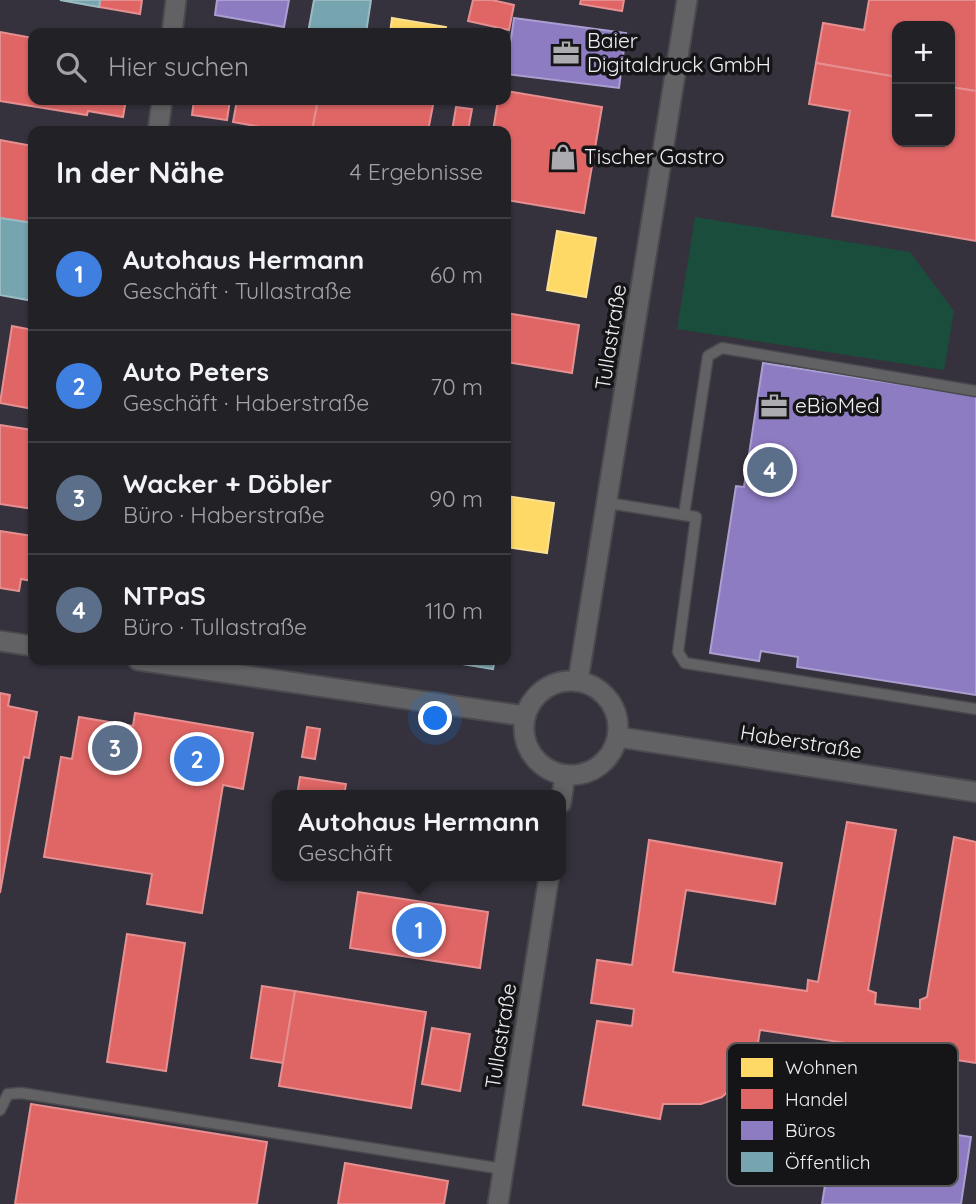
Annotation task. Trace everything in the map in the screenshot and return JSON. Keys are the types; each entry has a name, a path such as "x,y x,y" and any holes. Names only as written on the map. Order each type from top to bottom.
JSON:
{"street":[{"path":"173,28 176,0"},
{"name":"Tullastraße","path":"578,681 687,0"},
{"path":"159,126 161,105"},
{"path":"0,641 28,645"},
{"path":"173,665 525,716"},
{"path":"578,681 597,688 609,698 617,715 618,737 609,757 597,768 583,774 565,775 548,769 533,756 524,737 525,716 534,699 547,687 561,682 578,681"},
{"name":"Haberstraße","path":"618,737 976,792"},
{"path":"563,790 565,775"},
{"name":"Tullastraße","path":"498,1204 548,881"}],"lane":[{"path":"684,515 708,356 722,348 976,391"},
{"path":"608,503 696,517 678,652 685,663 976,709"},
{"path":"0,1110 8,1094 21,1093 503,1169"}],"shaded area":[{"path":"0,0 976,0 976,1204 0,1204"}],"green space":[{"path":"695,217 910,252 954,311 944,370 677,329"}],"building: Wohnen":[{"path":"392,18 446,27 446,28 391,28"},
{"path":"557,231 596,238 586,297 547,290"},
{"path":"511,497 554,503 547,553 511,548"}],"building: Handel":[{"path":"100,0 142,0 140,14 99,7"},
{"path":"473,0 492,0 514,5 509,28 468,21"},
{"path":"581,0 624,0 622,11 580,4"},
{"path":"869,0 976,0 976,91 955,88 955,21 892,21 892,76 816,63 823,23 864,30"},
{"path":"0,32 28,37 28,105 125,105 123,117 88,111 87,115 0,101"},
{"path":"816,63 892,76 892,147 955,147 955,88 976,91 976,241 832,216 850,111 809,104"},
{"path":"511,92 602,107 584,213 511,201 511,126 494,126 497,105 511,105"},
{"path":"193,105 229,105 227,120 192,115"},
{"path":"236,105 317,105 313,126 255,126 233,122"},
{"path":"317,105 433,105 429,126 313,126"},
{"path":"456,107 472,109 469,126 453,126"},
{"path":"0,140 28,145 28,222 0,218"},
{"path":"511,314 579,325 572,373 511,363"},
{"path":"12,326 28,329 28,408 0,403"},
{"path":"0,425 28,429 28,508 0,504"},
{"path":"0,531 28,535 28,580 21,579 19,591 0,588"},
{"path":"0,693 10,695 8,706 37,712 29,758 24,757 0,893"},
{"path":"135,713 253,733 243,789 223,785 202,913 147,904 152,874 44,857 61,757 72,759 79,717 133,726"},
{"path":"307,727 320,729 315,759 302,757"},
{"path":"300,777 346,784 345,790 298,790"},
{"path":"847,822 896,830 868,990 876,993 875,1004 920,1009 920,1000 927,997 954,837 976,842 976,1063 958,1060 958,1043 845,1043 760,1030 758,1043 727,1043 727,1092 722,1097 701,1104 663,1104 660,1119 583,1105 597,1021 632,1026 634,1009 591,1003 597,960 632,965 649,840 782,863 775,904 686,890 673,972 807,991 808,980 818,982"},
{"path":"358,892 488,912 480,968 350,948"},
{"path":"127,934 185,943 166,1071 107,1062"},
{"path":"262,986 295,991 284,1063 251,1058"},
{"path":"295,991 426,1012 411,1108 279,1086"},
{"path":"432,1028 470,1034 460,1091 422,1084"},
{"path":"31,1104 267,1142 257,1204 15,1204"},
{"path":"345,1163 448,1181 444,1204 338,1204"}],"building: Büros":[{"path":"217,0 289,0 284,27 215,15"},
{"name":"Baier Digitaldruck GmbH","path":"514,18 626,33 619,88 511,75"},
{"path":"763,363 976,396 976,695 797,667 798,657 761,651 759,661 710,653 736,486 744,487"},
{"path":"958,1135 971,1137 961,1204 822,1204 825,1186 958,1186"}],"building: Öffentlich":[{"path":"60,0 100,0 99,7"},
{"path":"314,0 371,0 367,28 309,28"},
{"path":"0,218 28,222 28,300 0,295"},
{"path":"469,665 494,665 493,669"}],"place":[{"name":"Baier Digitaldruck GmbH","path":"566,53"},
{"name":"Tischer Gastro","path":"563,157"},
{"name":"eBioMed","path":"774,406"},
{"name":"NTPaS","path":"770,470"},
{"name":"Wacker + Döbler","path":"115,748"},
{"name":"Auto Peters","path":"197,759"},
{"name":"Autohaus Hermann","path":"419,930"}]}
